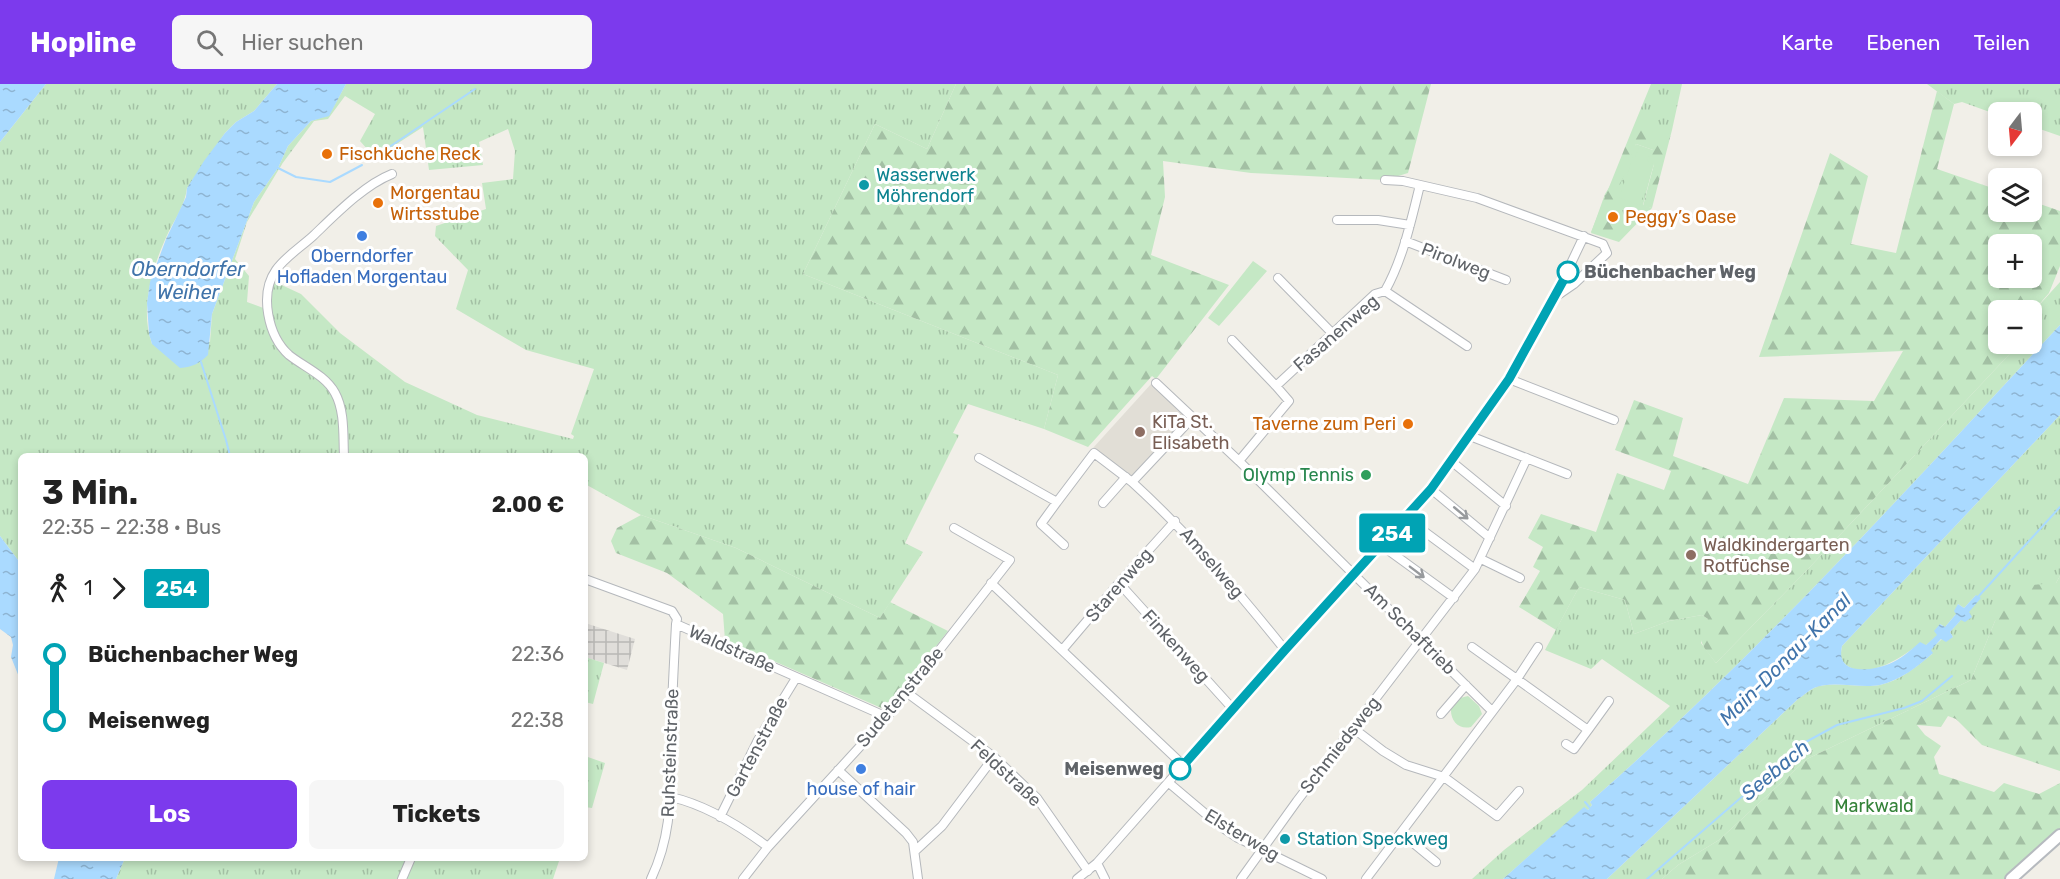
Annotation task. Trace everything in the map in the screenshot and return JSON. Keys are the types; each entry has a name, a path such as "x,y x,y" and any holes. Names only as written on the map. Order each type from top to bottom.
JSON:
{"street":[{"path":"344,453 341,412 335,393 320,376 288,353 279,342 271,325 268,310 269,284 277,268 337,214 377,181 392,174"},
{"path":"1385,180 1420,185 1477,198 1603,244 1608,253 1574,284 1555,297"},
{"name":"Fasanenweg","path":"1239,461 1289,400 1276,386 1375,294 1385,291 1406,242 1420,185"},
{"path":"1337,220 1378,220 1410,225"},
{"path":"1077,879 1097,863 1431,489 1509,379 1555,297 1584,236"},
{"name":"Pirolweg","path":"1406,242 1506,280"},
{"path":"1278,278 1332,333"},
{"path":"1385,291 1467,346"},
{"path":"1232,340 1276,386"},
{"path":"1509,379 1614,420"},
{"name":"Am Schaftrieb","path":"1156,383 1354,573 1420,642 1492,711"},
{"path":"1103,503 1193,417"},
{"path":"1470,436 1567,474"},
{"name":"Amselweg","path":"1064,545 1041,524 1094,453 1129,479 1175,522 1220,570 1285,650"},
{"path":"979,458 1057,502"},
{"name":"Schmiedsweg","path":"1241,879 1297,801 1475,569 1527,458"},
{"path":"1451,462 1506,506"},
{"path":"1431,489 1490,538"},
{"path":"1406,518 1475,569"},
{"name":"Starenweg","path":"1063,649 1175,522"},
{"name":"Sudetenstraße","path":"743,879 768,847 887,717 1010,560 954,528"},
{"path":"1381,545 1454,598"},
{"path":"1481,559 1520,578"},
{"name":"Waldstraße","path":"588,580 672,611 677,619 676,624 887,717"},
{"path":"991,583 1183,765"},
{"name":"Finkenweg","path":"1119,583 1233,709"},
{"name":"Ruhsteinstraße","path":"651,879 663,849 671,797 670,736 676,624"},
{"path":"1472,647 1588,730"},
{"path":"1366,879 1517,679 1538,647"},
{"name":"Gartenstraße","path":"720,816 758,740 796,678"},
{"name":"Am Schaftrieb","path":"1442,714 1466,685"},
{"name":"Feldstraße","path":"906,692 994,757 1037,798 1088,871"},
{"path":"1566,744 1574,749 1609,701"},
{"path":"1353,728 1406,765 1444,777 1497,816 1519,791"},
{"path":"915,851 942,826 994,757"},
{"path":"838,770 913,842 918,879"},
{"name":"Elsterweg","path":"1169,783 1220,826 1262,851 1322,879"},
{"path":"671,797 720,816 768,847"},
{"path":"1401,833 1436,862"},
{"path":"2011,879 2060,835"},
{"path":"402,879 410,861"},
{"path":"1097,863 1105,879"}],"shaded area":[{"name":"KiTa St. Elisabeth","path":"1152,383 1188,417 1132,478 1093,448"},
{"path":"588,624 635,639 627,670 588,658"}],"green space":[{"path":"46,84 277,84 254,111 236,122 225,133 187,188 153,272 147,301 148,330 152,344 210,342 212,314 254,202 278,168 288,146 311,121 329,115 346,84 956,84 927,149 875,124 803,274 1058,375 1044,429 968,404 953,433 959,435 905,543 923,552 880,618 736,548 641,515 588,486 588,453 18,453 18,560 0,536 0,142","holes":["345,96 375,114 360,141 375,158 423,127 429,170 483,165 479,142 508,129 515,151 513,179 482,183 486,209 436,226 435,236 468,270 456,309 526,350 594,369 571,434 574,436 573,439 477,415 405,382 340,333 301,294 273,281 266,309 247,302 249,276 235,259 247,222 282,164 314,121 328,119"]},
{"path":"956,84 1431,84 1408,173 1385,180 1251,173 1163,161 1165,197 1151,255 1229,285 1156,379 1152,376 1088,447 1044,429 1058,375 803,274 875,124 927,149"},
{"path":"1651,84 1682,84 1672,130 1632,130"},
{"path":"1927,84 2060,84 2060,136 2042,130 2042,102 1988,102 1988,111 1962,102 1954,104"},
{"path":"1937,91 1954,104 1937,169 1988,187 1988,222 2042,222 2042,205 2060,211 2060,266 2049,293 2042,301 1988,300 1988,354 2010,354 1808,569 1716,663 1702,642 1702,632 1708,619 1702,615 1669,621 1634,634 1625,600 1579,587 1556,630 1519,607 1540,571 1533,567 1543,547 1528,538 1541,514 1596,532 1617,473 1664,490 1671,471 1615,450 1634,400 1683,418 1673,456 1748,484 1784,398 1874,401 1903,351 1759,357 1830,153 1868,176 1851,244 1896,253"},
{"path":"1632,130 1672,130 1652,208 1643,206 1654,164 1649,161 1653,150 1636,144 1614,200 1621,204 1618,215 1609,212 1606,220 1616,224 1620,218 1628,220 1626,233 1617,236 1591,232"},
{"path":"1636,144 1653,150 1654,163 1643,205 1652,208 1619,242 1591,233 1605,194"},
{"path":"1639,148 1651,152 1647,161 1654,164 1640,205 1619,198 1633,157"},
{"path":"1253,261 1267,271 1219,326 1208,318"},
{"path":"2060,282 2060,325 2042,344 2042,302"},
{"path":"2010,354 2033,354 1831,569 1713,688 1590,802 1592,805 1588,810 1584,808 1503,879 1472,879 1504,850 1582,790 1670,706 1602,659 1591,669 1545,650 1579,587 1625,600 1634,634 1669,621 1702,615 1708,619 1701,643 1716,663 1808,569"},
{"path":"2060,415 2060,576 2056,583 1995,621 1971,680 1807,759 1719,840 1678,865 1662,879 1607,879 1798,699 1821,686 1872,686 1888,683 1926,659 1932,654 1930,650 1942,639 1953,637 1950,632 1968,612 1976,595 1964,608 1958,604 1956,614 1945,627 1940,624 1938,635 1925,646 1920,643 1887,664 1877,668 1858,670 1849,667 1841,658 1842,646"},
{"path":"641,515 736,548 880,618 890,602 948,631 886,710 725,640 723,614 667,573 616,553 611,541 617,528"},
{"name":"Markwald","path":"2060,576 2060,771 1982,745 1956,719 1948,716 1941,727 1917,725 1925,735 1941,746 1934,757 1939,774 1994,792 2004,783 2039,794 2060,783 2060,832 2019,879 1662,879 1678,865 1719,840 1807,759 1971,680 1995,621 2020,586 2056,583"},
{"path":"588,658 604,663 593,704 588,703"},
{"path":"1468,696 1479,706 1482,714 1471,727 1467,728 1456,724 1451,708 1460,698"},
{"path":"588,757 605,763 592,808 588,807"},
{"path":"124,861 559,861 553,879 116,879"}],"water":[{"path":"0,84 46,84 0,142"},
{"name":"Oberndorfer Weiher","path":"277,84 346,84 329,116 311,121 288,146 278,168 254,202 212,314 208,355 196,364 180,368 152,344 147,303 150,282 166,239 186,197 187,188 204,161 225,133 236,122 254,111"},
{"name":"Main-Donau-Kanal","path":"2060,325 2060,415 1842,646 1841,656 1849,667 1856,669 1889,664 1920,642 1926,645 1937,635 1934,631 1940,624 1945,627 1956,614 1954,611 1958,604 1964,608 1976,595 1981,598 1969,612 1972,617 1965,622 1961,620 1950,632 1953,637 1946,642 1941,639 1931,650 1933,653 1921,663 1888,683 1872,686 1821,686 1798,699 1607,879 1503,879 1584,807 1588,810 1592,805 1590,802 1713,688 1831,570 2033,354 2042,354 2042,344"},
{"path":"0,536 18,560 18,674 11,657 13,645 11,637 0,629"},
{"path":"58,861 124,861 116,879 54,879"}],"waterway":[{"path":"373,158 475,89"},
{"path":"278,168 296,177 330,182 362,165"},
{"path":"201,362 229,453"},
{"name":"Seebach","path":"1977,598 2060,507"},
{"name":"Seebach","path":"1647,879 1804,743 1837,725 1904,708 1922,701 1952,676"},
{"path":"1585,802 1590,808"}],"bus line":[{"name":"254","path":"1180,769 1431,489 1509,379 1568,272"}],"place":[{"name":"Fischküche Reck","path":"327,154"},
{"name":"Wasserwerk Möhrendorf","path":"864,185"},
{"name":"Morgentau Wirtsstube","path":"378,203"},
{"name":"Peggy’s Oase","path":"1613,217"},
{"name":"Oberndorfer Hofladen Morgentau","path":"362,236"},
{"name":"Büchenbacher Weg","path":"1568,272"},
{"name":"Taverne zum Peri","path":"1408,424"},
{"name":"KiTa St. Elisabeth","path":"1140,432"},
{"name":"Olymp Tennis","path":"1366,475"},
{"name":"Waldkindergarten Rotfüchse","path":"1691,555"},
{"name":"house of hair","path":"861,769"},
{"name":"Meisenweg","path":"1180,769"},
{"name":"Station Speckweg","path":"1285,839"}]}
